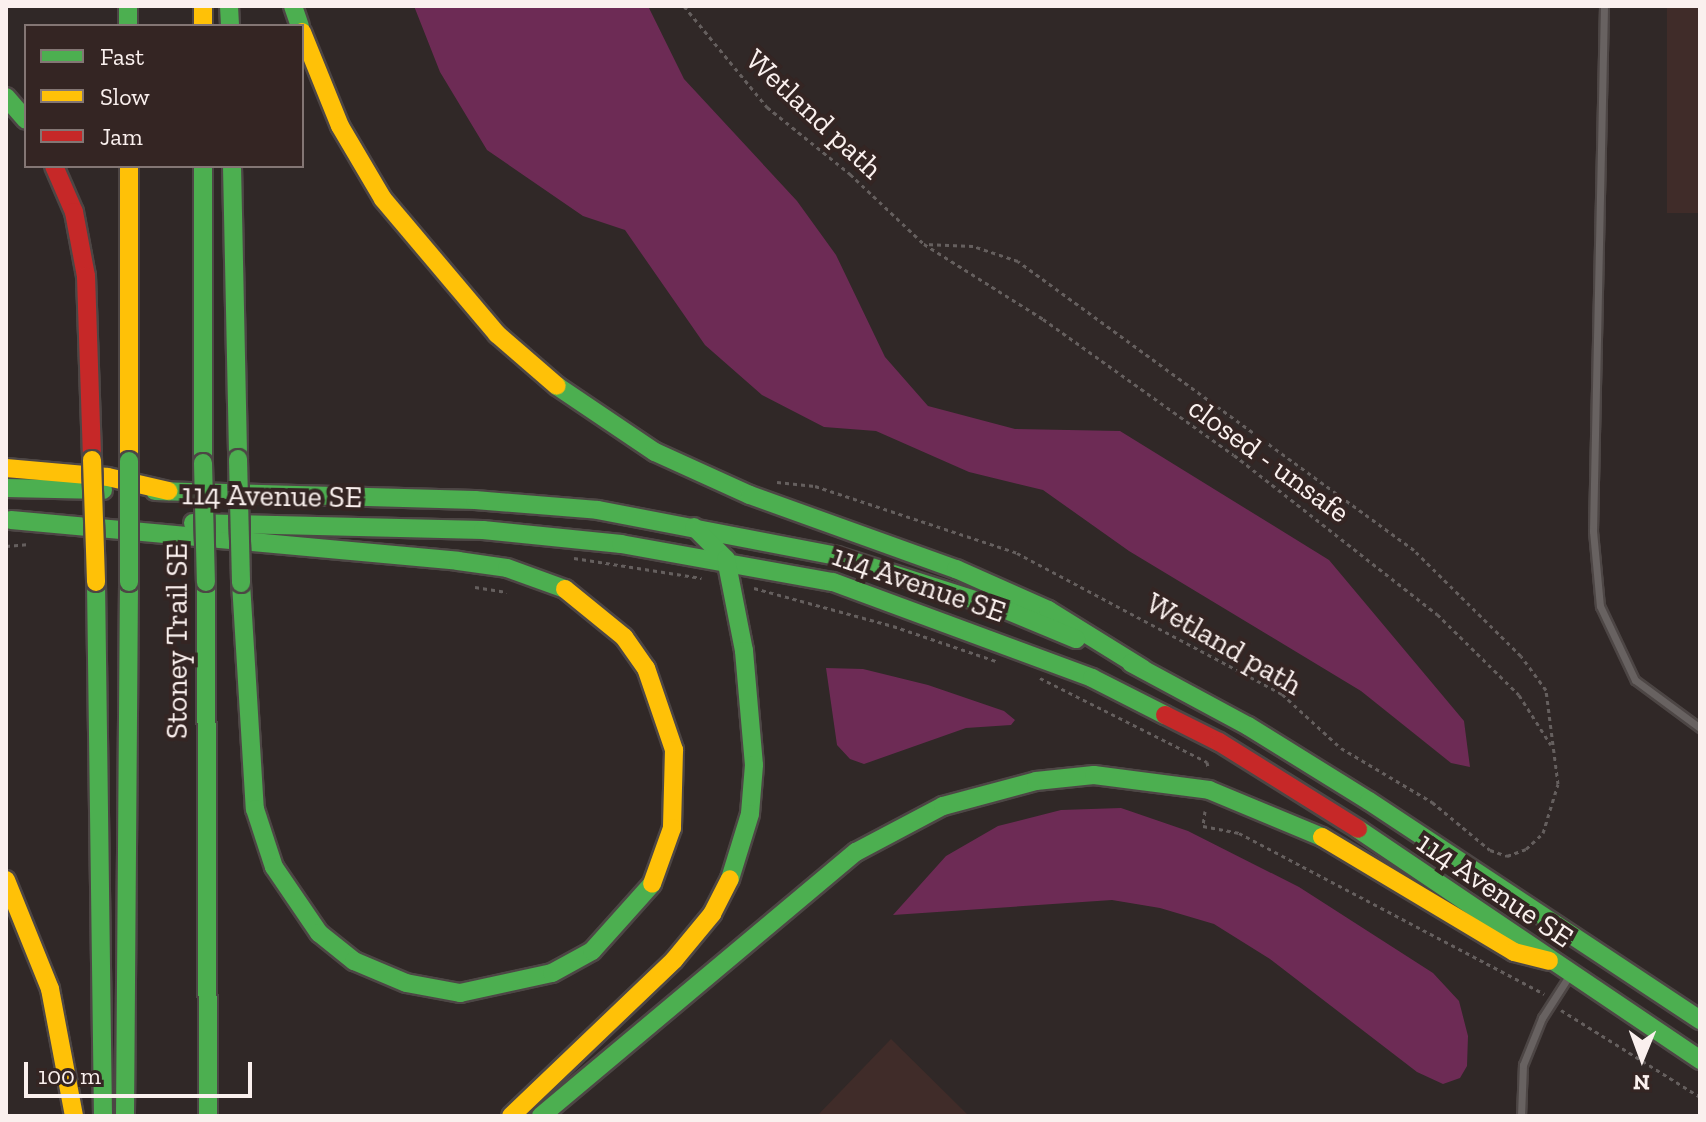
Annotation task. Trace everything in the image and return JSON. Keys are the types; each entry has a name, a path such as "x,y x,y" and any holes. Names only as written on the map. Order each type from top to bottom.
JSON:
{"main road":[{"path":"304,36 340,126 383,199 497,334 571,398 655,452 750,495 956,569 1035,604 1143,669"},
{"path":"6,97 24,118"},
{"path":"55,168 74,212 86,276 96,582 103,1116"},
{"name":"Stoney Trail SE","path":"125,1116 129,168"},
{"name":"Stoney Trail SE","path":"203,168 208,1116"},
{"path":"8,520 240,541 458,561 507,568 563,587 624,637 646,668 674,750 677,787 672,828 653,883 623,922 592,951 552,973 460,993 406,983 354,961 319,933 274,867 255,809 241,583 240,541 238,459 232,168"},
{"path":"6,468 108,477 168,491"},
{"name":"114 Avenue SE","path":"6,488 475,500 598,510 694,527 903,575 1006,610 1143,669 1369,801 1700,1020"},
{"name":"114 Avenue SE","path":"8,520 483,530 726,559 833,582 1092,678 1305,793 1549,961 1700,1060"},
{"path":"511,1116 674,960 712,914 738,862 750,814 754,765 744,651 726,559 694,527"},
{"path":"541,1116 775,915 856,852 943,806 1036,781 1094,775 1209,790 1306,828 1514,952 1549,961"},
{"path":"6,880 50,989 74,1116"}],"lane":[{"path":"1604,6 1593,531 1600,606 1635,680 1700,728"},
{"path":"1521,1116 1523,1065 1552,1001 1570,974"}],"path":[{"name":"Wetland path","path":"684,6 767,107 850,174 924,244"},
{"name":"closed - unsafe","path":"924,244 1043,319 1365,555 1493,666 1519,695 1554,750"},
{"path":"924,244 973,246 1018,261 1414,550 1521,656 1546,690 1554,750"},
{"name":"Wetland path","path":"772,487 789,480 815,486 1017,553 1282,694 1341,748 1432,802 1490,850 1507,856 1526,849 1543,833 1557,792 1554,750"},
{"path":"562,556 701,578"},
{"path":"752,587 893,626 1002,664"},
{"path":"1030,673 1207,762 1212,779"},
{"path":"1206,807 1203,826 1239,833 1552,1001 1700,1097"}],"shaded area":[{"path":"414,6 648,6 684,79 797,201 836,255 885,357 928,406 1015,429 1120,431 1329,560 1464,721 1470,767 1451,763 1361,691 1129,551 1043,490 969,472 876,431 824,427 762,395 705,345 625,230 583,216 487,150 440,72"},
{"path":"1667,6 1700,6 1700,213 1667,213"},
{"path":"826,668 863,669 928,685 1004,711 1015,720 1011,725 966,728 864,764 850,759 837,745"},
{"path":"1121,808 1188,831 1299,887 1433,973 1459,1001 1468,1036 1467,1066 1460,1078 1443,1084 1417,1072 1270,959 1214,924 1160,908 1112,900 893,915 946,856 998,826 1061,810"},
{"path":"891,1039 969,1116 817,1116"}],"traffic: fast":[{"path":"128,6 128,24"},
{"path":"229,6 230,24"},
{"path":"293,6 299,24"},
{"path":"6,97 24,118"},
{"path":"203,168 203,463"},
{"path":"232,168 238,459"},
{"path":"557,386 655,452 750,495 956,569 1048,610 1143,669"},
{"path":"238,459 241,583"},
{"path":"129,461 129,582"},
{"path":"203,463 206,582"},
{"path":"6,488 103,490"},
{"path":"155,491 475,500 598,510 837,556 1006,610 1076,639"},
{"path":"11,520 458,561 507,568 565,589"},
{"path":"193,523 483,530 621,544 833,582 1092,678 1165,715"},
{"path":"694,527 726,559 744,651 754,765 750,814 730,879"},
{"path":"96,582 103,1116"},
{"path":"125,1116 129,582"},
{"path":"206,582 208,1116"},
{"path":"241,583 255,809 274,867 319,933 354,961 406,983 460,993 552,973 592,951 652,884"},
{"path":"1131,663 1248,726 1369,801 1700,1020"},
{"path":"541,1116 856,852 943,806 1036,781 1094,775 1209,790 1322,837"},
{"path":"1358,829 1700,1060"}],"traffic: slow":[{"path":"203,6 203,24"},
{"path":"304,37 340,126 383,199 497,334 557,386"},
{"path":"129,168 129,461"},
{"path":"92,460 96,582"},
{"path":"6,468 108,477 168,491"},
{"path":"565,589 624,637 646,668 674,750 672,828 652,884"},
{"path":"1322,837 1514,952 1549,961"},
{"path":"511,1116 674,960 712,914 730,879"},
{"path":"6,880 50,989 74,1116"}],"traffic: jam":[{"path":"55,168 74,212 86,276 92,460"},
{"path":"1165,715 1219,742 1358,829"}]}
